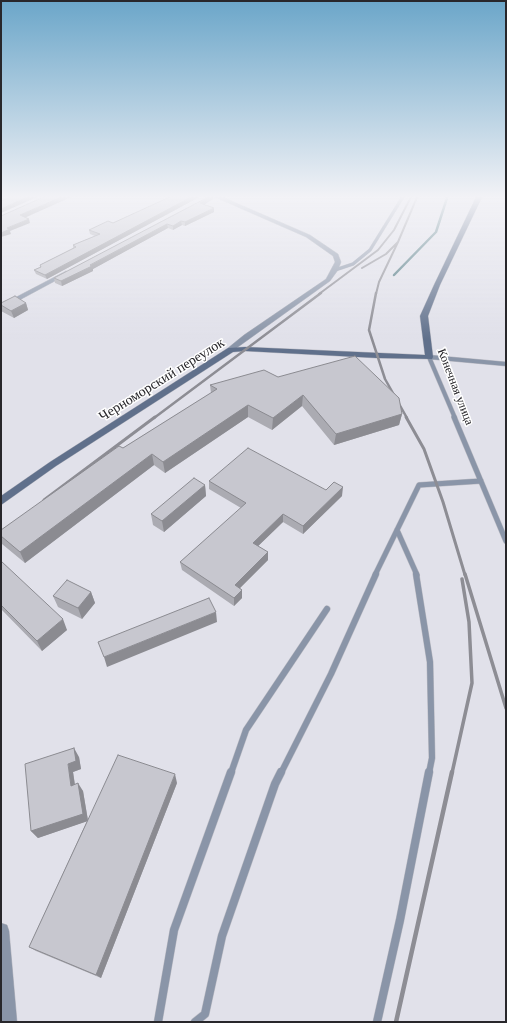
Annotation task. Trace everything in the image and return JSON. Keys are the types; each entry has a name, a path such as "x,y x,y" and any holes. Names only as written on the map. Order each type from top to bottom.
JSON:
{"street":[{"path":"231,350 328,280 335,270 338,262 336,255 318,243"},
{"name":"Конечная улица","path":"429,357 424,316 457,243"},
{"path":"1,308 72,270"},
{"name":"Черноморский переулок","path":"1,500 53,464 231,350 245,349 377,356 429,357"},
{"path":"1,931 8,1022"}],"lane":[{"path":"335,270 353,264 370,250 374,243"},
{"path":"429,357 506,364"},
{"name":"Конечная улица","path":"429,357 506,541"},
{"path":"195,1022 205,1014 222,936 275,784 331,674 366,594 419,485 481,481"},
{"path":"377,1022 400,920 432,758 430,662 418,578 397,530"},
{"path":"158,1022 174,930 246,730 327,609"}],"building":[{"path":"79,243 105,243 45,275 34,270 41,267 40,265 76,247 73,245"},
{"path":"121,243 132,243 90,265 92,266 61,281 54,278"},
{"path":"15,296 26,303 11,311 1,305 1,303"},
{"path":"355,356 399,398 402,414 336,434 303,395 273,418 248,405 163,462 152,454 20,552 1,536 1,530 119,446 123,448 217,389 210,385 264,370 278,377"},
{"path":"248,448 326,490 334,482 343,487 303,526 283,514 253,543 268,552 235,585 242,590 234,598 180,562 246,503 209,481"},
{"path":"194,478 205,485 162,521 151,514"},
{"path":"1,561 63,619 37,641 1,605"},
{"path":"67,580 91,592 78,608 53,596"},
{"path":"209,598 216,612 104,657 98,642"},
{"path":"74,748 76,761 68,764 71,786 78,783 83,814 31,831 25,764"},
{"path":"118,755 175,774 96,975 29,947"}],"waterway":[{"path":"394,275 426,243"}],"railway":[{"path":"319,294 378,250 384,243"},
{"path":"362,268 386,254 397,243"},
{"path":"376,294 379,282 398,243"},
{"path":"154,418 321,293"},
{"path":"376,293 369,330 385,379 407,418"},
{"path":"44,500 155,417"},
{"path":"406,417 424,449 443,502 465,575"},
{"path":"465,574 506,708"},
{"path":"452,773 472,683 469,622 462,579"},
{"path":"396,1022 452,772"}]}
